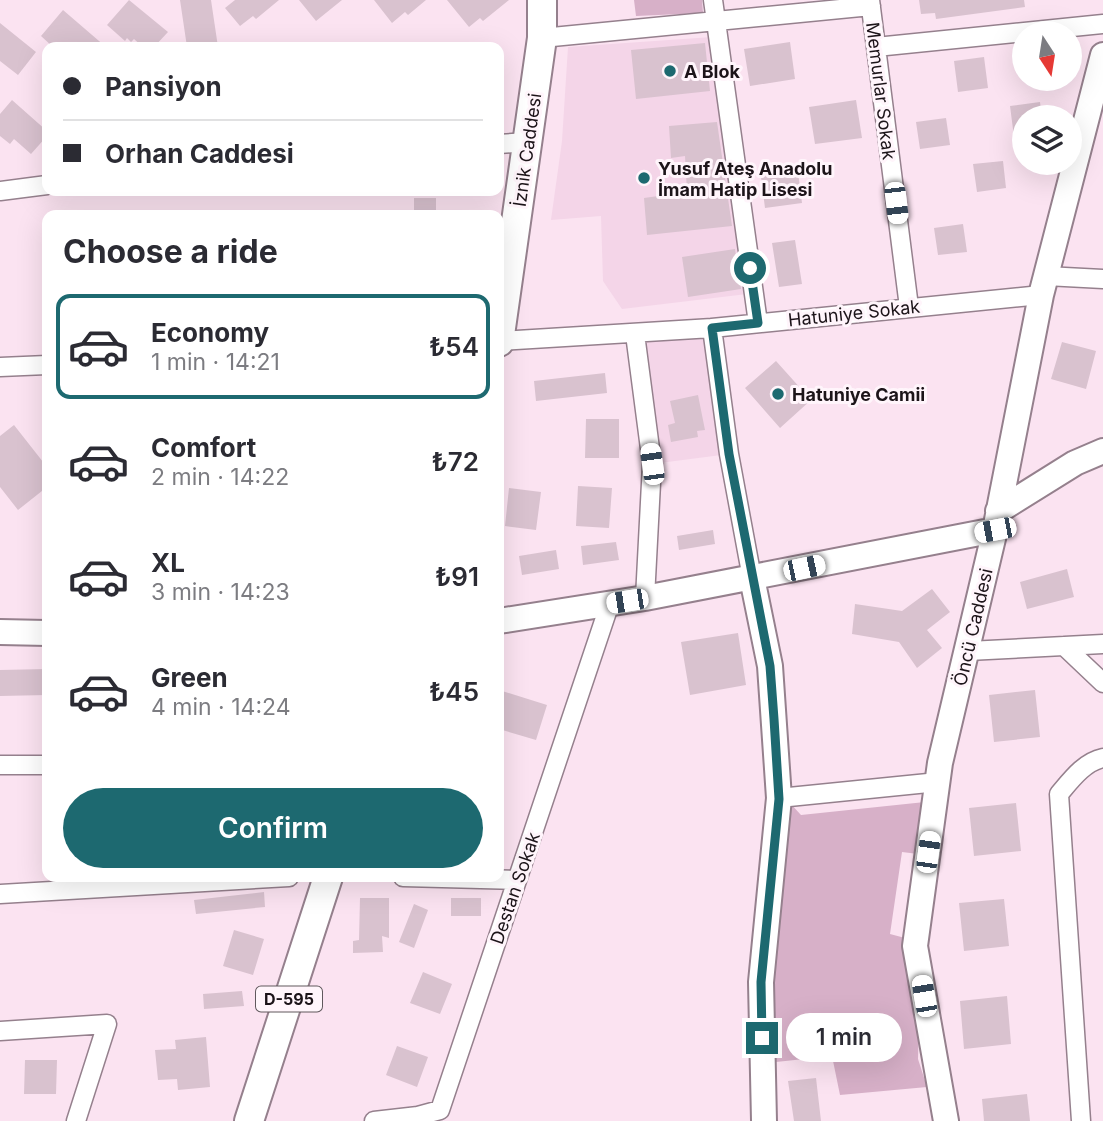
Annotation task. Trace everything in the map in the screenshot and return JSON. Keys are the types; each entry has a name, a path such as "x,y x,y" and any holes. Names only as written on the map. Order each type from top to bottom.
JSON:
{"main road":[{"name":"İznik Caddesi","path":"504,307 542,38 542,0"},
{"name":"D-595","path":"249,1121 326,882"}],"street":[{"path":"713,0 758,323"},
{"path":"542,38 870,3"},
{"name":"Memurlar Sokak","path":"870,3 909,307"},
{"path":"876,47 1103,24"},
{"name":"Öncü Caddesi","path":"946,1121 915,946 938,782 1044,285 1095,113 1103,55"},
{"path":"504,144 528,142"},
{"path":"0,191 42,186"},
{"name":"Hatuniye Sokak","path":"504,341 712,328 909,307 1044,285 1103,279"},
{"path":"712,328 729,454 770,666 779,799 761,982 764,1121"},
{"path":"635,334 652,464 645,598"},
{"path":"0,367 42,365"},
{"path":"504,620 752,578 996,520 1075,463 1103,451"},
{"name":"Destan Sokak","path":"374,1121 418,1116 440,1110 610,603"},
{"path":"0,632 42,633"},
{"path":"968,651 1103,644"},
{"path":"1064,646 1103,683"},
{"path":"1081,1121 1059,794 1075,775 1094,760 1103,758"},
{"path":"0,765 42,765"},
{"path":"779,799 938,782"},
{"path":"504,880 517,880"},
{"path":"0,894 64,883 95,882"},
{"path":"0,1031 107,1024 76,1121"}],"shaded area":[{"path":"634,0 702,0 703,13 636,16"},
{"name":"Yusuf Ateş Anadolu İmam Hatip Lisesi","path":"712,37 747,294 622,309 603,281 601,216 551,220 562,141 568,47"},
{"path":"712,328 729,454 652,464 635,334"},
{"path":"789,802 801,815 925,802 918,854 902,852 890,934 905,938 919,1017 918,1059 927,1087 840,1095 832,1056 776,1062 769,965"}],"building":[{"path":"129,0 168,32 159,42 137,42 134,39 131,42 127,38 125,41 107,25"},
{"path":"180,0 211,0 217,42 186,42"},
{"path":"235,0 279,0 256,19 253,16 240,26 225,8"},
{"path":"299,0 342,0 316,21"},
{"path":"374,0 426,0 408,15 405,12 392,23"},
{"path":"447,0 509,0 483,21 480,18 469,27"},
{"path":"919,0 1024,0 1025,7 936,19 935,13 921,14"},
{"path":"63,10 100,42 48,42 41,36"},
{"path":"0,23 36,52 18,75 0,61"},
{"path":"790,42 795,79 750,86 744,49"},
{"name":"A Blok","path":"705,43 710,91 636,99 631,50"},
{"path":"984,57 988,88 958,92 954,61"},
{"path":"12,100 42,127 42,142 31,154 14,139 10,144 0,136 0,114"},
{"path":"856,100 862,138 815,144 809,107"},
{"path":"1040,102 1040,105 1018,105"},
{"path":"946,118 950,145 920,149 916,122"},
{"path":"717,122 732,226 647,235 644,198 687,192 685,156 671,158 669,126"},
{"path":"1003,161 1006,188 977,192 973,164"},
{"path":"798,172 802,203 765,208 761,177"},
{"path":"414,198 436,198 436,210 414,210"},
{"path":"963,224 967,252 938,255 934,228"},
{"path":"795,240 802,284 779,287 772,243"},
{"path":"735,249 741,289 688,297 682,257"},
{"path":"1062,342 1096,351 1086,389 1051,379"},
{"name":"Hatuniye Camii","path":"776,361 811,400 780,428 745,388"},
{"path":"605,373 607,393 536,401 534,381"},
{"path":"698,395 705,430 697,431 698,437 671,442 668,425 675,423 670,401"},
{"path":"586,419 619,419 619,458 585,458"},
{"path":"14,425 42,461 42,491 18,510 0,487 0,436"},
{"path":"578,486 612,488 609,528 576,526"},
{"path":"509,488 541,492 536,530 505,526"},
{"path":"713,530 715,544 679,550 677,536"},
{"path":"616,542 619,560 583,565 581,546"},
{"path":"556,550 559,569 522,575 519,556"},
{"path":"1067,569 1074,597 1027,609 1020,582"},
{"path":"932,589 950,612 927,630 942,648 917,668 899,642 852,634 855,604 902,611"},
{"path":"738,633 746,685 690,695 681,642"},
{"path":"42,669 42,695 0,696 0,670"},
{"path":"1035,690 1040,737 994,742 989,695"},
{"path":"504,692 547,705 536,740 504,730"},
{"path":"1016,803 1021,851 974,856 969,808"},
{"path":"264,892 265,907 196,914 194,900"},
{"path":"360,898 389,898 389,938 382,936 383,952 353,953 353,941 359,940"},
{"path":"451,898 481,898 481,916 451,916"},
{"path":"1004,899 1009,946 964,951 959,903"},
{"path":"414,904 428,910 414,948 399,942"},
{"path":"234,930 264,939 253,975 223,966"},
{"path":"423,972 452,984 440,1014 410,1003"},
{"path":"242,991 244,1006 204,1009 203,994"},
{"path":"1007,996 1011,1044 964,1049 960,1001"},
{"path":"206,1037 210,1087 178,1090 177,1079 158,1080 155,1050 176,1049 175,1040"},
{"path":"397,1046 428,1057 417,1087 386,1075"},
{"path":"25,1060 57,1060 56,1094 24,1094"},
{"path":"816,1078 821,1121 794,1121 788,1081"},
{"path":"1027,1094 1030,1121 984,1121 982,1099"}],"place":[{"name":"A Blok","path":"670,71"},
{"name":"Yusuf Ateş Anadolu İmam Hatip Lisesi","path":"644,178"},
{"name":"Hatuniye Camii","path":"778,394"}],"route":[{"path":"750,268 758,323 712,328 729,454 770,666 774,719 779,799 761,982 762,1038"}]}
